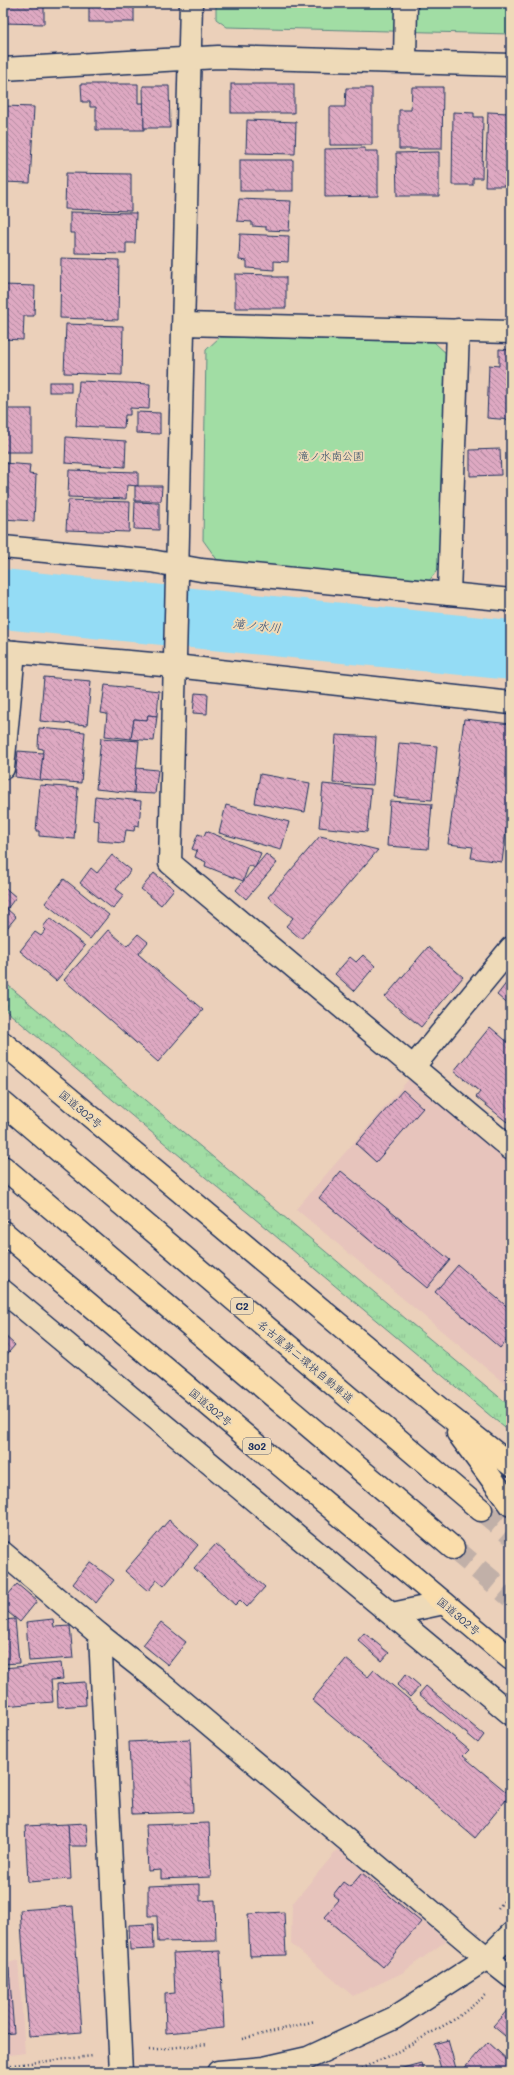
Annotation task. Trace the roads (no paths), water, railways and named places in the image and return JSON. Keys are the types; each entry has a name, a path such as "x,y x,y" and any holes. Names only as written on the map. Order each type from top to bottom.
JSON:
{"highway":[{"name":"国道302号","path":"3,1043 440,1409 511,1465"},
{"name":"名古屋第二環状自動車道","path":"3,1102 481,1510"},
{"path":"3,1167 453,1548"},
{"name":"国道302号","path":"3,1232 511,1660"},
{"path":"440,1409 511,1505"}],"street":[{"path":"191,3 170,863 414,1066 511,1149"},
{"path":"405,61 406,3"},
{"path":"3,69 218,57 511,65"},
{"path":"184,324 511,332"},
{"path":"449,594 458,330"},
{"path":"3,547 178,565 202,570 511,600"},
{"path":"3,768 8,651 175,666 511,703"},
{"path":"414,1066 511,948"},
{"path":"3,1291 511,1714"},
{"path":"3,1553 100,1635 153,1676 486,1958 511,1977"},
{"path":"392,1614 444,1603"},
{"path":"100,1635 121,2072"},
{"path":"218,2072 310,2065 394,2018 486,1958 511,1934"}],"waterway":[{"name":"滝ノ水川","path":"3,599 511,650"}],"tunnel":[{"path":"481,1510 511,1535"},
{"path":"453,1548 511,1597"}],"park label":[{"name":"滝ノ水南公園","path":"331,455"}]}
